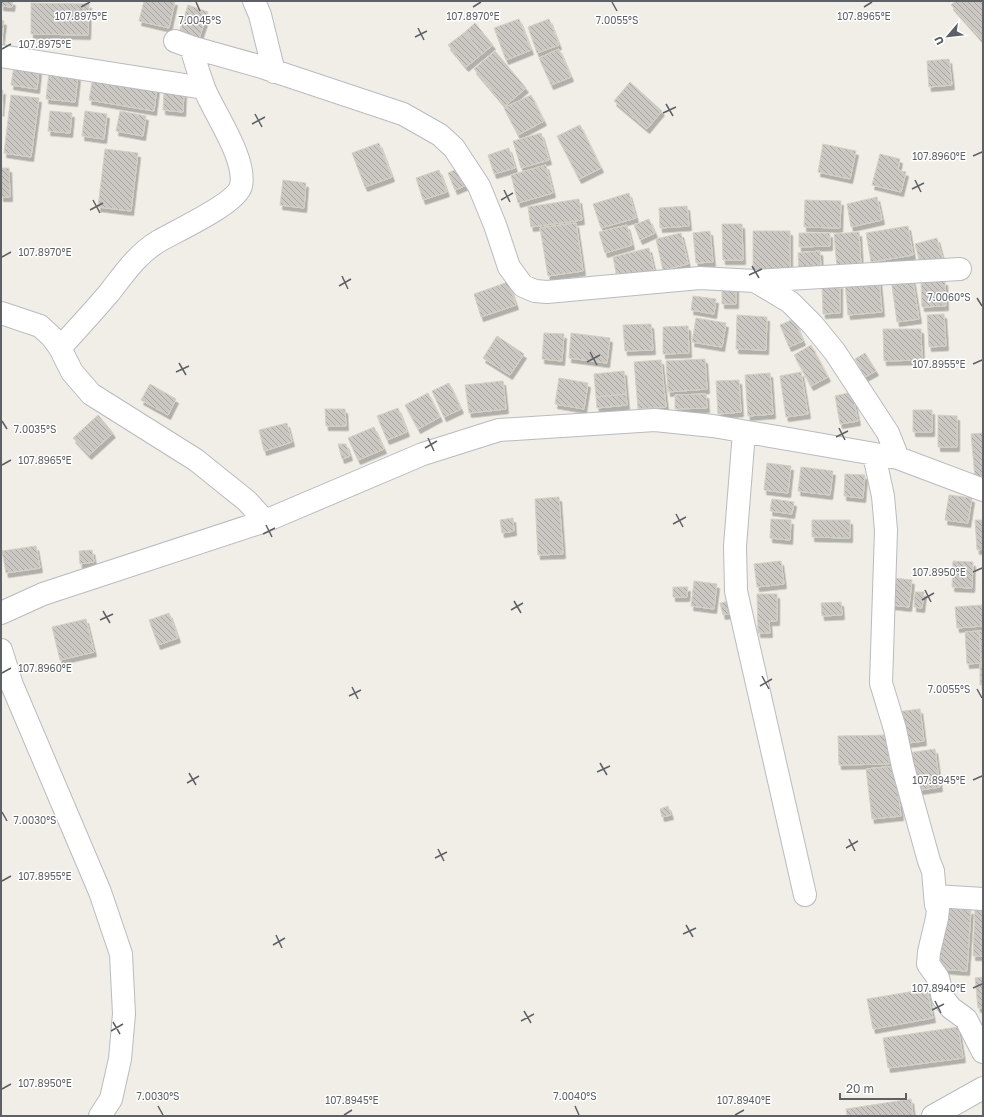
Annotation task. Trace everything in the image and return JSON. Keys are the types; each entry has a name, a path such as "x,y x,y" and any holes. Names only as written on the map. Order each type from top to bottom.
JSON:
{"street":[{"path":"254,1 260,15 274,72"},
{"path":"60,348 134,261 144,252 157,242 226,204 236,194 241,186 241,171 237,155 183,44 262,67 402,114 440,135 454,148 479,186 509,267 523,286 535,291 547,292 700,278 755,281 960,268"},
{"path":"1,56 204,88"},
{"path":"755,281 790,302 813,324 835,352 888,433 898,458"},
{"path":"1,313 40,326 52,337 60,348 72,372 91,394 196,460 247,501 265,522"},
{"path":"1,612 43,594 265,522 423,454 499,430 655,420 712,426 898,458 983,490"},
{"path":"744,432 735,546 736,591 805,895"},
{"path":"874,455 883,496 886,530 881,684 895,729 905,775 933,871 936,904 938,909 928,964 938,978 943,998 952,1008 966,1019 983,1052"},
{"path":"1,650 12,685 100,892 121,954 124,1014 120,1059 111,1100 100,1116"},
{"path":"935,896 983,899"},
{"path":"933,1116 983,1088"}],"building":[{"path":"1,1 13,1 12,7 1,6"},
{"path":"144,1 175,1 169,28 139,21"},
{"path":"956,1 983,1 983,38 981,39 951,5"},
{"path":"31,3 89,4 88,35 31,34"},
{"path":"188,5 208,12 199,39 179,33"},
{"path":"519,19 531,50 506,60 494,28"},
{"path":"549,19 559,45 537,53 528,27"},
{"path":"1,20 4,21 1,45"},
{"path":"475,23 493,45 482,54 465,32"},
{"path":"465,32 482,54 466,67 448,45"},
{"path":"559,49 571,77 551,85 539,58"},
{"path":"495,51 526,88 505,106 474,69"},
{"path":"949,59 952,85 929,87 927,61"},
{"path":"14,66 39,70 37,89 11,85"},
{"path":"49,72 78,76 75,102 46,99"},
{"path":"93,76 157,87 154,111 89,100"},
{"path":"630,82 662,111 647,129 614,101"},
{"path":"1,90 3,90 1,112"},
{"path":"164,92 184,93 183,112 163,110"},
{"path":"11,95 39,98 31,157 4,153"},
{"path":"531,95 544,121 518,135 504,108"},
{"path":"50,111 72,113 70,133 48,131"},
{"path":"85,111 107,114 104,139 82,136"},
{"path":"120,111 146,116 143,136 116,131"},
{"path":"580,125 601,168 579,179 557,136"},
{"path":"541,133 549,160 521,168 513,141"},
{"path":"379,143 392,177 365,187 352,153"},
{"path":"823,144 856,151 850,179 818,172"},
{"path":"509,148 515,168 494,174 488,155"},
{"path":"105,149 138,153 131,211 98,207"},
{"path":"880,154 900,159 898,170 906,172 901,192 872,185"},
{"path":"546,165 553,193 518,203 511,175"},
{"path":"1,168 9,168 10,197 1,197"},
{"path":"459,168 467,185 455,190 448,173"},
{"path":"439,170 447,192 423,200 416,178"},
{"path":"283,180 306,183 304,208 280,205"},
{"path":"629,193 636,218 601,228 593,204"},
{"path":"877,197 882,220 851,227 847,204"},
{"path":"579,199 582,220 531,227 528,207"},
{"path":"805,200 841,201 840,228 804,227"},
{"path":"687,206 689,226 660,228 659,208"},
{"path":"649,219 655,233 640,240 634,225"},
{"path":"576,223 583,271 548,276 540,228"},
{"path":"722,224 742,224 743,260 723,260"},
{"path":"627,225 632,245 605,253 599,232"},
{"path":"908,226 913,255 871,262 866,233"},
{"path":"710,231 713,262 696,263 693,233"},
{"path":"753,231 790,231 790,271 753,271"},
{"path":"859,232 861,266 837,268 834,234"},
{"path":"681,233 688,264 663,270 656,239"},
{"path":"799,233 830,233 830,246 799,247"},
{"path":"937,238 943,261 921,267 915,244"},
{"path":"649,248 654,270 617,278 613,257"},
{"path":"820,251 821,269 799,270 798,253"},
{"path":"912,276 919,319 897,322 891,279"},
{"path":"879,279 882,312 848,315 845,282"},
{"path":"945,281 946,306 922,307 921,282"},
{"path":"508,282 516,305 481,317 474,294"},
{"path":"840,284 840,313 823,314 822,285"},
{"path":"722,286 736,286 736,304 722,304"},
{"path":"693,296 716,299 714,314 691,310"},
{"path":"944,314 946,346 929,347 927,315"},
{"path":"737,315 767,317 766,350 736,349"},
{"path":"696,318 726,323 722,347 692,342"},
{"path":"794,319 803,341 789,347 780,325"},
{"path":"651,324 653,350 625,351 623,325"},
{"path":"688,326 689,353 663,354 663,327"},
{"path":"883,329 921,329 922,360 884,361"},
{"path":"544,333 564,334 562,361 542,359"},
{"path":"571,333 610,338 607,363 569,358"},
{"path":"497,336 524,354 510,375 483,358"},
{"path":"811,345 828,377 811,386 794,355"},
{"path":"865,353 876,371 865,377 855,359"},
{"path":"705,359 707,389 668,392 666,361"},
{"path":"661,360 666,407 638,409 634,362"},
{"path":"624,371 626,394 596,397 594,374"},
{"path":"801,372 808,414 786,417 780,376"},
{"path":"770,373 773,414 748,416 745,375"},
{"path":"559,378 588,383 584,409 555,404"},
{"path":"739,380 741,412 718,414 716,381"},
{"path":"503,381 506,409 469,413 465,385"},
{"path":"449,383 461,409 444,417 432,391"},
{"path":"150,384 176,399 168,415 141,400"},
{"path":"852,392 858,421 840,424 835,396"},
{"path":"428,393 440,417 418,429 405,405"},
{"path":"626,394 627,405 597,408 596,397"},
{"path":"706,394 707,408 675,409 675,395"},
{"path":"398,408 407,432 387,440 377,416"},
{"path":"325,409 345,409 346,426 326,426"},
{"path":"913,410 932,410 932,432 913,432"},
{"path":"98,415 113,433 89,455 73,438"},
{"path":"938,415 957,416 957,447 938,447"},
{"path":"287,423 292,442 264,451 259,430"},
{"path":"374,427 384,449 358,460 348,438"},
{"path":"983,433 983,477 975,478 971,434"},
{"path":"338,444 346,444 350,456 342,459"},
{"path":"767,463 791,466 788,493 764,490"},
{"path":"801,467 833,471 830,495 798,491"},
{"path":"845,474 865,475 863,498 844,496"},
{"path":"949,495 972,498 968,523 945,520"},
{"path":"559,497 563,554 538,555 535,499"},
{"path":"772,499 794,502 792,514 770,511"},
{"path":"513,518 514,531 502,533 500,520"},
{"path":"771,519 791,520 790,540 770,538"},
{"path":"812,520 850,520 850,538 812,537"},
{"path":"975,520 983,520 983,549 977,550"},
{"path":"36,546 40,568 6,573 2,551"},
{"path":"92,550 94,562 80,564 79,551"},
{"path":"781,561 784,584 757,587 754,564"},
{"path":"953,561 973,562 972,588 952,587"},
{"path":"894,578 912,580 909,607 892,605"},
{"path":"694,581 717,584 714,609 691,606"},
{"path":"673,587 688,587 687,597 673,597"},
{"path":"915,592 924,592 922,608 914,607"},
{"path":"757,594 777,594 777,621 769,621 770,633 758,633"},
{"path":"730,601 733,613 723,615 720,603"},
{"path":"841,602 842,615 822,616 821,603"},
{"path":"982,605 983,626 957,628 955,607"},
{"path":"169,613 178,638 158,645 149,620"},
{"path":"86,619 94,652 60,660 52,627"},
{"path":"979,631 983,631 983,663 981,663"},
{"path":"979,631 981,663 967,664 965,632"},
{"path":"980,664 983,664 983,685 980,685"},
{"path":"920,709 924,741 901,744 896,712"},
{"path":"889,735 889,764 839,765 838,736"},
{"path":"935,749 940,787 914,791 908,753"},
{"path":"895,766 901,816 872,819 866,769"},
{"path":"668,806 671,815 662,817 660,809"},
{"path":"975,907 983,908 983,956 973,956"},
{"path":"943,908 971,910 967,971 939,969"},
{"path":"983,977 983,1008 978,1008 975,978"},
{"path":"927,989 933,1018 873,1029 867,999"},
{"path":"958,1027 963,1058 888,1068 883,1038"},
{"path":"911,1099 913,1116 847,1116 846,1109"}]}
